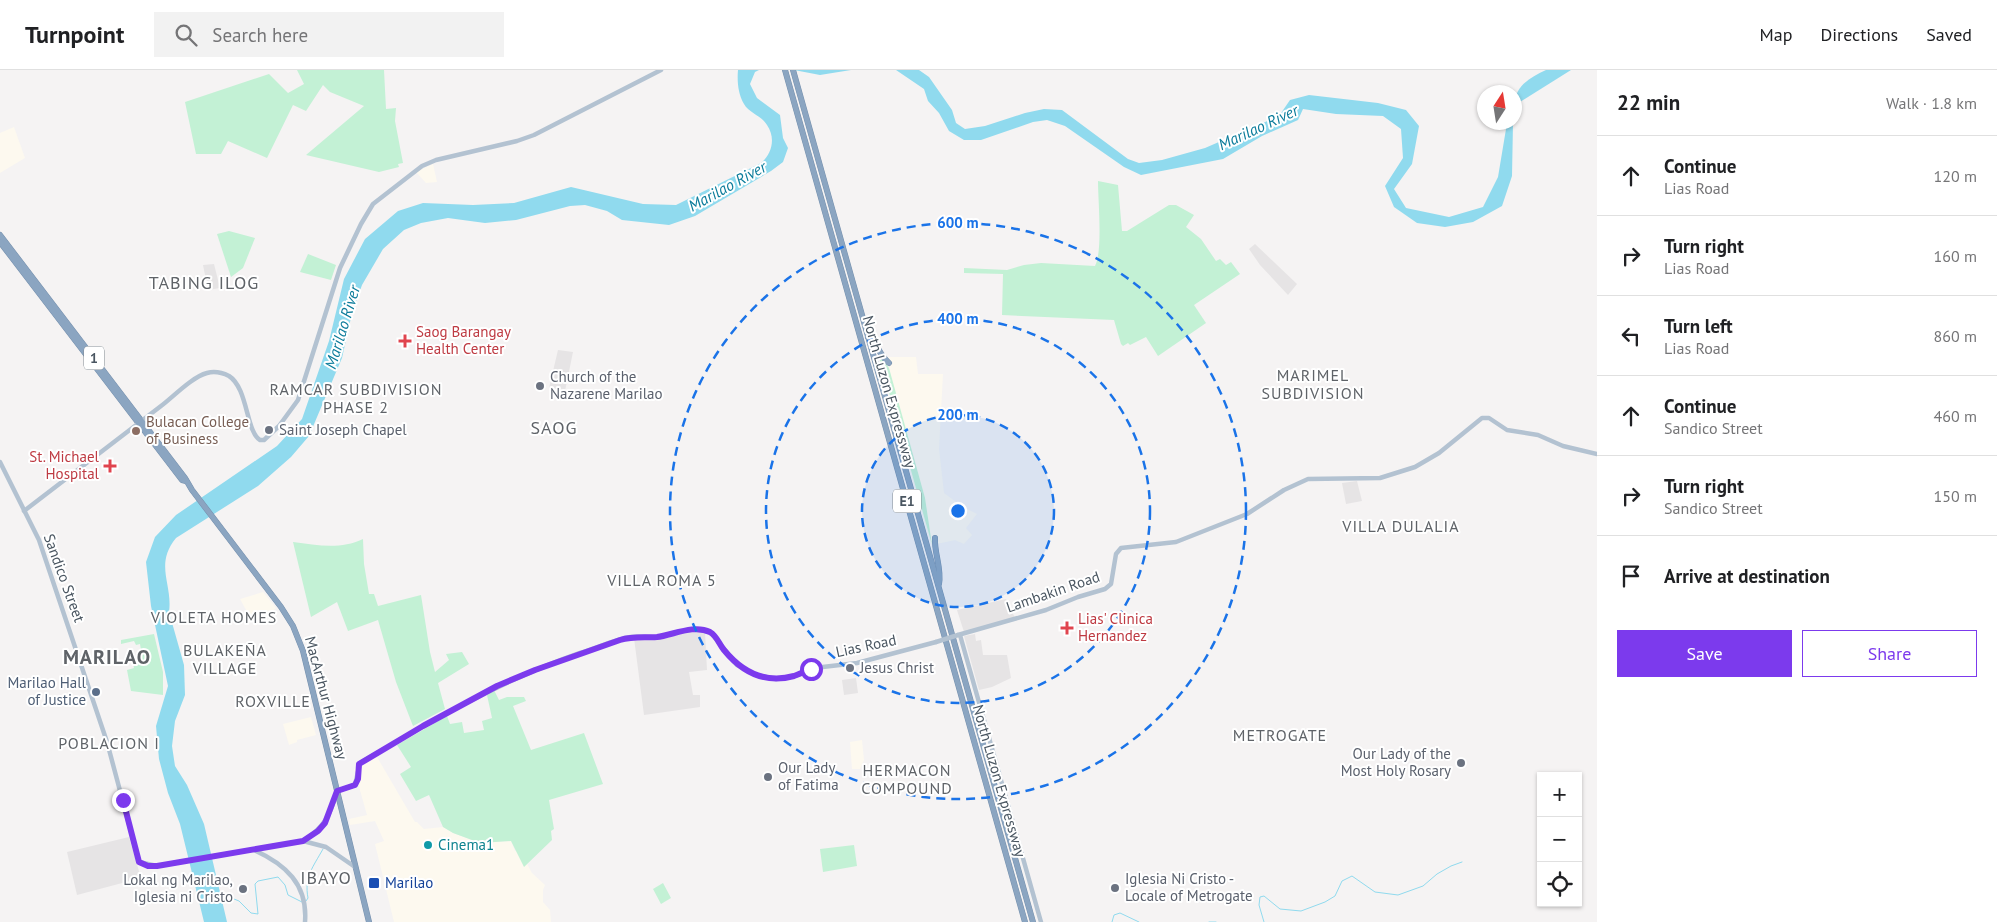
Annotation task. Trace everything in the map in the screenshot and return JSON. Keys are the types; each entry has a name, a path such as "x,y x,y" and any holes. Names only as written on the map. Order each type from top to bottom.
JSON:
{"highway":[{"name":"North Luzon Expressway","path":"785,70 1025,922"},
{"name":"North Luzon Expressway","path":"793,70 1033,922"},
{"name":"MacArthur Highway","path":"0,235 140,421"},
{"name":"MacArthur Highway","path":"0,242 186,478 192,490 276,600 297,635 369,922"},
{"path":"868,337 874,340 880,354 890,363"},
{"path":"935,538 936,554 941,576 939,585"}],"main road":[{"path":"24,511 140,421 201,376 208,373 216,372 228,376 235,381 255,435 258,439 264,440 279,426 298,400 340,268 373,204 422,166 436,160 504,145 534,135 661,70"},
{"name":"Lambakin Road","path":"959,635 1046,610 1079,596 1105,590 1111,584 1116,554 1120,548 1176,542 1247,514 1284,490 1302,481 1324,478 1357,480 1380,478 1415,467 1439,453 1482,418 1489,418 1508,430 1538,435 1563,446 1597,454"},
{"name":"Sandico Street","path":"0,462 39,540 107,742 139,862 148,866 157,866 303,841 318,831 325,823 337,791"},
{"name":"Lias Road","path":"337,791 355,785 360,763 497,686 552,663 630,637 657,637 690,630 708,631 716,638 722,649 737,665 751,674 776,679 795,676 814,668 857,663 959,635"},
{"path":"959,635 1041,922"},
{"name":"Sandico Street","path":"303,841 326,847 356,867"},
{"path":"253,850 277,862 291,874 301,891 305,904 305,922"}],"shaded area":[{"path":"14,127 25,158 0,173 0,133"},
{"path":"433,164 437,182 426,183 416,172"},
{"path":"1255,244 1297,284 1288,295 1260,265 1249,249"},
{"path":"214,264 220,288 208,290 203,265"},
{"path":"558,350 573,352 565,391 549,388"},
{"path":"879,357 916,357 918,374 943,374 939,449 944,493 963,507 977,514 966,528 972,535 964,544 955,540 932,545"},
{"path":"1357,481 1362,501 1346,504 1342,483"},
{"path":"263,592 276,608 255,626 240,599"},
{"path":"1006,599 1015,618 964,632 957,610"},
{"path":"692,631 705,632 707,670 689,672 693,695 700,695 700,707 644,715 634,638 645,637 660,640"},
{"path":"975,634 976,641 981,640 983,655 1007,655 1011,678 992,687 979,690 964,636"},
{"path":"856,678 858,693 844,695 842,680"},
{"path":"311,717 316,735 297,740 297,742 289,745 283,724"},
{"path":"862,740 864,760 860,769 852,769 850,742"},
{"path":"377,757 415,822 424,829 443,827 453,833 480,843 511,841 524,866 527,864 532,873 545,885 543,902 550,910 551,922 394,922 375,844 384,841 375,821 350,825 349,819 367,815 354,769"},
{"path":"129,837 141,878 77,895 67,852"}],"green space":[{"path":"297,70 384,70 386,109 396,108 395,121 403,163 398,164 399,167 379,172 306,155 364,106 330,92 323,85 306,111 293,105 267,158 228,141 221,154 196,154 185,102 269,74 288,93 304,84"},
{"path":"1098,181 1118,185 1122,231 1127,231 1169,205 1176,205 1194,215 1186,227 1201,239 1216,261 1220,259 1226,265 1231,262 1240,274 1194,305 1206,323 1158,356 1146,337 1130,345 1128,343 1123,346 1114,320 1002,315 1003,274 964,273 964,268 1007,270 1041,263 1095,266 1099,249"},
{"path":"229,231 255,238 243,268 231,277 217,234"},
{"path":"308,254 336,265 331,280 300,272"},
{"path":"879,357 889,368 925,498 932,545"},
{"path":"363,539 364,564 369,594 374,594 378,606 421,595 435,672 449,660 446,654 462,652 469,664 438,683 445,709 413,726 396,682 378,620 348,631 337,602 311,617 293,542 337,546"},
{"path":"154,634 163,672 163,695 131,691 127,670 134,668 132,658 142,656 140,644 136,645 134,641 121,644 121,640"},
{"path":"494,690 499,700 507,697 524,697 526,701 513,706 531,750 584,733 603,784 549,800 554,829 551,831 552,840 524,867 511,841 480,843 453,833 443,827 429,795 416,801 400,774 411,767 397,745 447,716 450,724 462,722 464,733 484,730 482,721 492,718 487,695"},
{"path":"854,845 857,866 823,872 820,849"},
{"path":"663,883 671,898 661,904 653,889"}],"water":[{"name":"Marilao River","path":"738,70 759,70 755,72 750,84 757,98 780,115 783,138 788,148 783,162 695,216 669,225 622,220 607,211 585,205 570,206 516,220 485,223 448,218 421,223 404,230 383,249 362,285 352,313 342,358 309,436 291,457 258,486 176,538 166,557 165,566 170,602 169,612 184,665 185,695 175,721 172,746 175,766 187,785 204,824 227,922 204,922 180,824 168,793 159,759 156,726 168,686 151,606 146,562 155,537 176,515 277,446 302,419 329,341 344,279 365,239 398,211 423,203 473,205 514,203 571,187 643,204 676,205 761,163 768,155 772,146 770,130 762,119 746,107 742,100 738,87"},
{"path":"794,70 851,70 820,75"},
{"name":"Marilao River","path":"896,70 919,70 929,77 952,110 956,123 965,129 985,126 1044,109 1062,110 1128,159 1139,163 1162,160 1205,148 1279,116 1290,100 1309,95 1378,103 1406,110 1419,126 1412,164 1394,189 1406,208 1449,217 1483,207 1498,177 1506,130 1513,130 1512,176 1502,206 1473,222 1445,227 1417,223 1394,207 1385,186 1403,158 1401,129 1383,116 1336,114 1303,109 1298,120 1262,136 1223,159 1141,175 1124,167 1065,126 1047,120 1033,122 981,140 964,140 949,131 939,113 928,101 924,89"},
{"path":"1546,70 1571,70 1522,101 1522,85"}],"waterway":[{"path":"306,901 308,898 308,878 323,849"},
{"path":"1264,922 1259,905 1260,897 1264,896 1280,909 1301,911 1335,896 1342,881 1352,876 1375,892 1398,895 1423,886 1437,874 1462,862"},
{"path":"234,899 239,901 251,913 258,914 255,884 258,881 278,877 285,885 288,895 302,902"},
{"path":"222,900 231,899"},
{"path":"1112,922 1114,915 1120,913 1139,922"},
{"path":"1209,922 1216,922"}],"place":[{"name":"Saog Barangay Health Center","path":"405,341"},
{"name":"Church of the Nazarene Marilao","path":"540,386"},
{"name":"Saint Joseph Chapel","path":"269,430"},
{"name":"Bulacan College of Business","path":"136,431"},
{"name":"St. Michael Hospital","path":"110,466"},
{"name":"Lias' Clinica Hernandez","path":"1067,628"},
{"name":"Jesus Christ","path":"850,668"},
{"name":"Marilao Hall of Justice","path":"96,692"},
{"name":"Our Lady of the Most Holy Rosary","path":"1461,763"},
{"name":"Our Lady of Fatima","path":"768,777"},
{"name":"Cinema1","path":"428,845"},
{"name":"Marilao","path":"374,883"},
{"name":"Iglesia Ni Cristo - Locale of Metrogate","path":"1115,888"},
{"name":"Lokal ng Marilao, Iglesia ni Cristo","path":"243,889"}],"district":[{"name":"TABING ILOG","path":"204,283"},
{"name":"MARIMEL SUBDIVISION","path":"1313,384"},
{"name":"RAMCAR SUBDIVISION PHASE 2","path":"356,398"},
{"name":"SAOG","path":"554,428"},
{"name":"VILLA DULALIA","path":"1401,526"},
{"name":"VILLA ROMA 5","path":"662,580"},
{"name":"VIOLETA HOMES","path":"214,617"},
{"name":"MARILAO","path":"107,657"},
{"name":"BULAKEÑA VILLAGE","path":"225,659"},
{"name":"ROXVILLE","path":"273,701"},
{"name":"METROGATE","path":"1280,735"},
{"name":"POBLACION I","path":"109,743"},
{"name":"HERMACON COMPOUND","path":"907,779"},
{"name":"IBAYO","path":"326,878"}],"route":[{"path":"123,800 139,862 148,866 303,841 318,831 325,823 337,791 355,785 358,779 359,764 384,748 497,686 560,660 633,636 657,637 690,630 700,630 708,631 712,634 722,649 737,665 751,674 776,679 795,676 811,669"}]}
